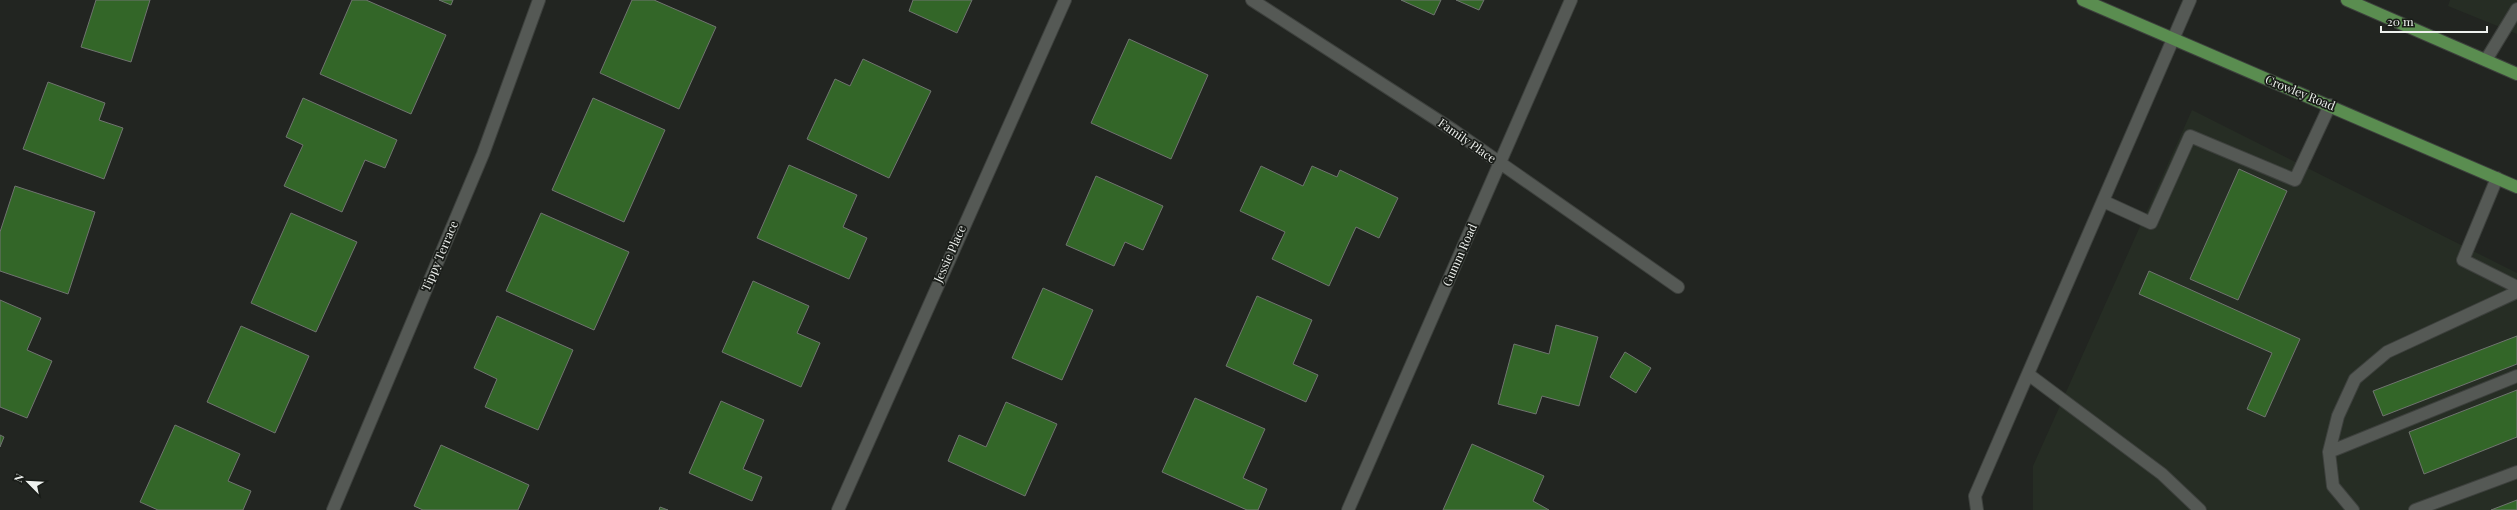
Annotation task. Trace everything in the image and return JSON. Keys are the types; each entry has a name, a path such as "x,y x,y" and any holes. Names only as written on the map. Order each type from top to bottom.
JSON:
{"main road":[{"name":"Crowley Road","path":"2083,0 2330,105 2517,187"},
{"path":"2347,0 2517,74"}],"street":[{"name":"Tippy Terrace","path":"332,510 483,154 540,0"},
{"name":"Jessie Place","path":"838,510 1064,0"},
{"name":"Family Place","path":"1252,0 1453,130 1678,287"},
{"name":"Gumm Road","path":"1348,510 1571,0"},
{"path":"1977,510 1975,496 2190,0"},
{"path":"2486,60 2517,9"},
{"path":"2103,201 2151,223 2190,136 2295,180 2330,105"},
{"path":"2497,178 2463,260 2517,288"},
{"path":"2353,510 2333,486 2329,452 2338,416 2355,379 2387,352 2517,292"},
{"path":"2028,374 2162,474 2200,510"},
{"path":"2329,452 2517,376"},
{"path":"2415,510 2517,472"}],"shaded area":[{"path":"2450,0 2517,0 2517,34 2448,6"},
{"path":"2192,110 2517,273 2517,510 2033,510 2033,466"}],"building":[{"path":"96,0 150,0 131,62 81,47"},
{"path":"352,0 366,0 446,35 411,114 320,74"},
{"path":"439,0 453,0 451,5"},
{"path":"632,0 654,0 716,27 679,109 600,73"},
{"path":"913,0 972,0 957,33 909,11"},
{"path":"1401,0 1441,0 1434,15"},
{"path":"1456,0 1484,0 1479,10"},
{"path":"1129,39 1208,75 1171,159 1091,123"},
{"path":"863,59 931,91 889,178 807,139 835,79 850,86"},
{"path":"48,82 105,103 99,120 123,128 104,179 23,149"},
{"path":"303,98 397,140 385,168 365,160 342,212 284,186 303,145 286,137"},
{"path":"593,98 665,130 624,222 552,190"},
{"path":"789,165 857,195 843,227 867,238 849,279 757,238"},
{"path":"1261,166 1303,186 1312,166 1337,177 1340,170 1398,198 1379,238 1356,227 1329,286 1272,259 1285,232 1240,211"},
{"path":"2239,169 2287,191 2238,300 2190,279"},
{"path":"1096,176 1163,206 1143,250 1125,242 1114,266 1066,245"},
{"path":"15,186 95,212 68,294 0,271 0,232"},
{"path":"291,213 357,242 316,332 251,303"},
{"path":"541,213 629,252 594,330 506,291"},
{"path":"2149,271 2300,339 2265,417 2247,409 2272,353 2139,294"},
{"path":"753,281 809,306 797,333 820,343 801,387 722,352"},
{"path":"1043,288 1093,310 1062,380 1012,358"},
{"path":"1257,296 1312,320 1293,364 1318,375 1306,402 1226,366"},
{"path":"0,300 41,318 27,350 52,361 27,418 0,407"},
{"path":"497,316 573,350 538,430 485,407 497,379 474,368"},
{"path":"1556,325 1598,337 1579,406 1542,396 1536,414 1498,404 1514,344 1549,354"},
{"path":"241,326 309,356 275,433 207,402"},
{"path":"2517,336 2517,364 2383,416 2373,391"},
{"path":"1625,352 1651,368 1636,393 1610,377"},
{"path":"2517,390 2517,437 2424,474 2409,432"},
{"path":"1195,398 1265,429 1243,478 1267,489 1258,510 1247,510 1162,472"},
{"path":"721,401 764,420 743,469 762,477 752,501 689,473"},
{"path":"1006,402 1057,424 1025,496 948,461 959,435 986,447"},
{"path":"175,425 240,454 228,481 251,491 243,510 158,510 140,502"},
{"path":"0,435 4,437 0,447"},
{"path":"1472,444 1544,476 1533,501 1549,510 1443,510"},
{"path":"441,445 529,485 518,510 423,510 414,506"},
{"path":"2517,500 2517,510 2491,510"},
{"path":"660,507 668,510 659,510"}]}
